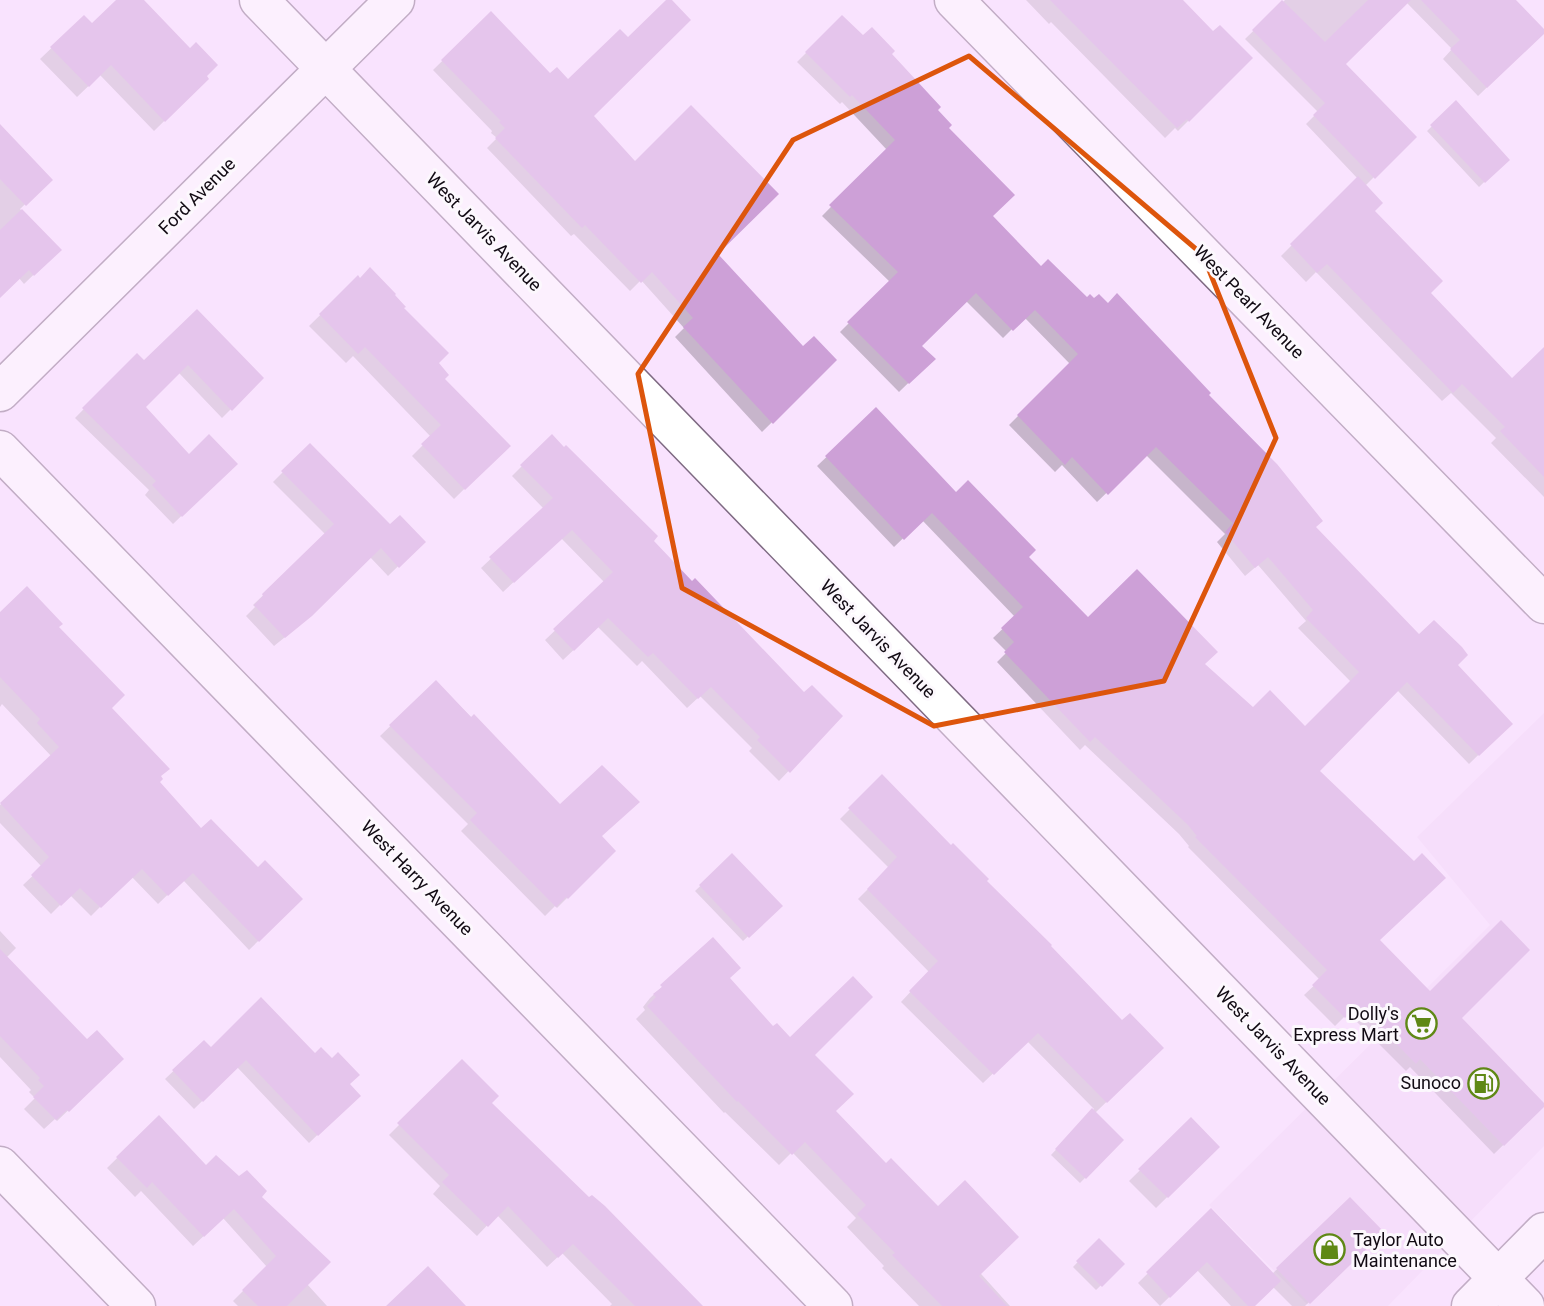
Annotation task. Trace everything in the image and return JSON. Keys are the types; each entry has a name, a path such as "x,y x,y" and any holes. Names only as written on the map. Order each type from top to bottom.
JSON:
{"street":[{"name":"West Jarvis Avenue","path":"258,0 1525,1306"},
{"name":"Ford Avenue","path":"0,392 394,0"},
{"name":"West Pearl Avenue","path":"954,0 1544,604"},
{"name":"West Harry Avenue","path":"0,450 833,1306"},
{"path":"0,1166 136,1306"},
{"path":"1471,1306 1544,1232"}],"highlighted area":[{"path":"969,56 1203,255 1276,438 1164,681 934,726 682,588 638,374 793,140"}],"shaded area":[{"path":"1544,713 1544,1146 1388,1306 1309,1306 1209,1205 1490,925 1417,837"}],"building":[{"path":"116,0 144,0 190,48 196,42 218,65 207,76 209,79 165,122 111,65 89,87 50,47 84,15 92,23"},
{"path":"666,0 672,0 691,20 594,116 635,161 691,105 779,194 718,254 803,346 814,336 837,360 773,424 683,327 693,318 652,272 641,283 585,225 582,228 495,138 505,128 499,122 501,121 441,60 491,11 550,73 557,67 568,79 620,29 628,37"},
{"path":"1050,0 1183,0 1213,31 1220,25 1253,58 1189,122 1187,119 1177,128"},
{"path":"1282,0 1325,42 1368,0 1411,0 1346,64 1417,137 1375,179 1313,115 1325,103 1252,30"},
{"path":"1421,0 1516,0 1544,29 1544,34 1487,88 1450,49 1460,40"},
{"path":"842,15 863,35 872,27 895,51 892,54 941,107 938,110 952,125 949,128 1015,195 993,216 1041,266 1048,259 1087,297 1090,294 1094,298 1099,294 1108,303 1117,293 1211,393 1209,395 1277,464 1323,521 1316,527 1419,634 1434,620 1462,647 1468,655 1458,665 1513,724 1479,756 1407,682 1320,771 1414,861 1422,853 1446,878 1380,940 1430,991 1501,920 1530,950 1462,1018 1544,1103 1544,1107 1504,1146 1420,1059 1416,1064 1358,1005 1345,1018 1312,985 1327,970 1195,837 1197,836 1188,825 1095,737 1090,742 1004,652 1014,642 1001,628 1023,607 932,513 904,540 825,456 876,407 956,492 968,480 1036,550 1029,557 1088,617 1137,569 1218,652 1205,664 1253,707 1270,690 1305,726 1359,672 1306,618 1313,610 1268,557 1255,568 1225,532 1233,523 1156,447 1108,495 1072,457 1065,465 1017,415 1078,354 1035,310 1013,331 976,293 922,346 936,359 909,384 847,322 898,272 829,205 895,140 852,95 850,97 805,52"},
{"path":"1456,100 1510,160 1485,183 1430,125"},
{"path":"0,124 53,180 26,206 0,179"},
{"path":"1358,176 1383,203 1375,211 1443,281 1431,293 1512,378 1544,347 1544,477 1500,431 1505,427 1462,384 1453,393 1327,264 1317,273 1290,244"},
{"path":"22,209 62,250 34,276 29,270 0,298 0,230"},
{"path":"370,267 396,294 406,307 404,308 449,353 439,363 449,375 445,379 511,446 465,490 421,444 441,425 365,347 358,354 319,314 358,275 360,278"},
{"path":"197,309 264,378 232,411 188,365 146,407 189,454 209,434 238,464 182,517 152,485 156,481 82,408 137,353 144,360"},
{"path":"552,434 658,536 654,541 692,581 695,578 804,692 812,685 843,716 790,773 757,740 760,737 711,687 698,699 653,653 648,657 608,618 574,651 553,629 613,572 572,530 514,583 489,557 553,498 520,465"},
{"path":"310,443 390,524 400,515 426,542 399,568 381,548 312,616 285,638 254,605 334,524 281,471"},
{"path":"27,586 63,624 59,627 125,695 112,708 170,769 161,776 163,779 160,782 201,828 211,819 258,867 265,860 303,899 259,942 193,873 168,896 142,869 101,908 80,888 61,906 31,875 49,857 0,803 59,747 37,723 40,719 0,677 0,612"},
{"path":"436,680 471,717 474,714 560,804 602,765 640,802 602,836 616,851 568,899 566,897 556,907 470,820 477,813 389,725"},
{"path":"882,774 951,845 953,843 989,879 987,881 1122,1020 1130,1013 1164,1048 1107,1103 1038,1033 994,1075 909,991 938,961 867,889 897,857 848,808"},
{"path":"732,853 783,906 749,938 699,885"},
{"path":"713,937 741,968 730,978 773,1026 777,1023 790,1037 853,976 873,997 815,1055 854,1094 836,1111 886,1163 891,1158 938,1206 965,1180 1019,1237 979,1276 1007,1306 942,1306 892,1255 895,1253 857,1214 866,1205 805,1142 792,1155 737,1102 647,1006 656,997 653,994 662,987 660,985"},
{"path":"0,949 87,1039 97,1030 124,1059 69,1112 67,1110 56,1120 33,1097 44,1086 38,1080 40,1078 0,1036"},
{"path":"261,997 315,1053 321,1047 332,1058 338,1052 360,1075 350,1084 361,1096 318,1136 246,1060 203,1102 172,1070 204,1040 211,1047"},
{"path":"462,1059 499,1096 492,1103 589,1197 592,1195 605,1206 703,1306 635,1306 573,1244 558,1258 508,1206 488,1227 442,1182 449,1175 397,1123"},
{"path":"1092,1108 1124,1140 1086,1179 1055,1149"},
{"path":"159,1115 206,1165 216,1155 239,1176 247,1170 267,1191 262,1197 331,1262 287,1306 258,1306 242,1290 276,1256 234,1209 204,1237 152,1182 147,1188 116,1157"},
{"path":"1191,1117 1220,1147 1168,1198 1138,1169"},
{"name":"Taylor Auto Maintenance","path":"1350,1197 1384,1232 1310,1304 1276,1268"},
{"path":"1211,1208 1281,1281 1255,1306 1248,1306 1207,1262 1170,1298 1146,1272"},
{"path":"1099,1238 1125,1264 1102,1287 1076,1261"},
{"path":"428,1266 466,1306 386,1306"}],"place":[{"name":"Dolly's Express Mart","path":"1422,1024"},
{"name":"Sunoco","path":"1484,1083"},
{"name":"Taylor Auto Maintenance","path":"1330,1250"}]}
